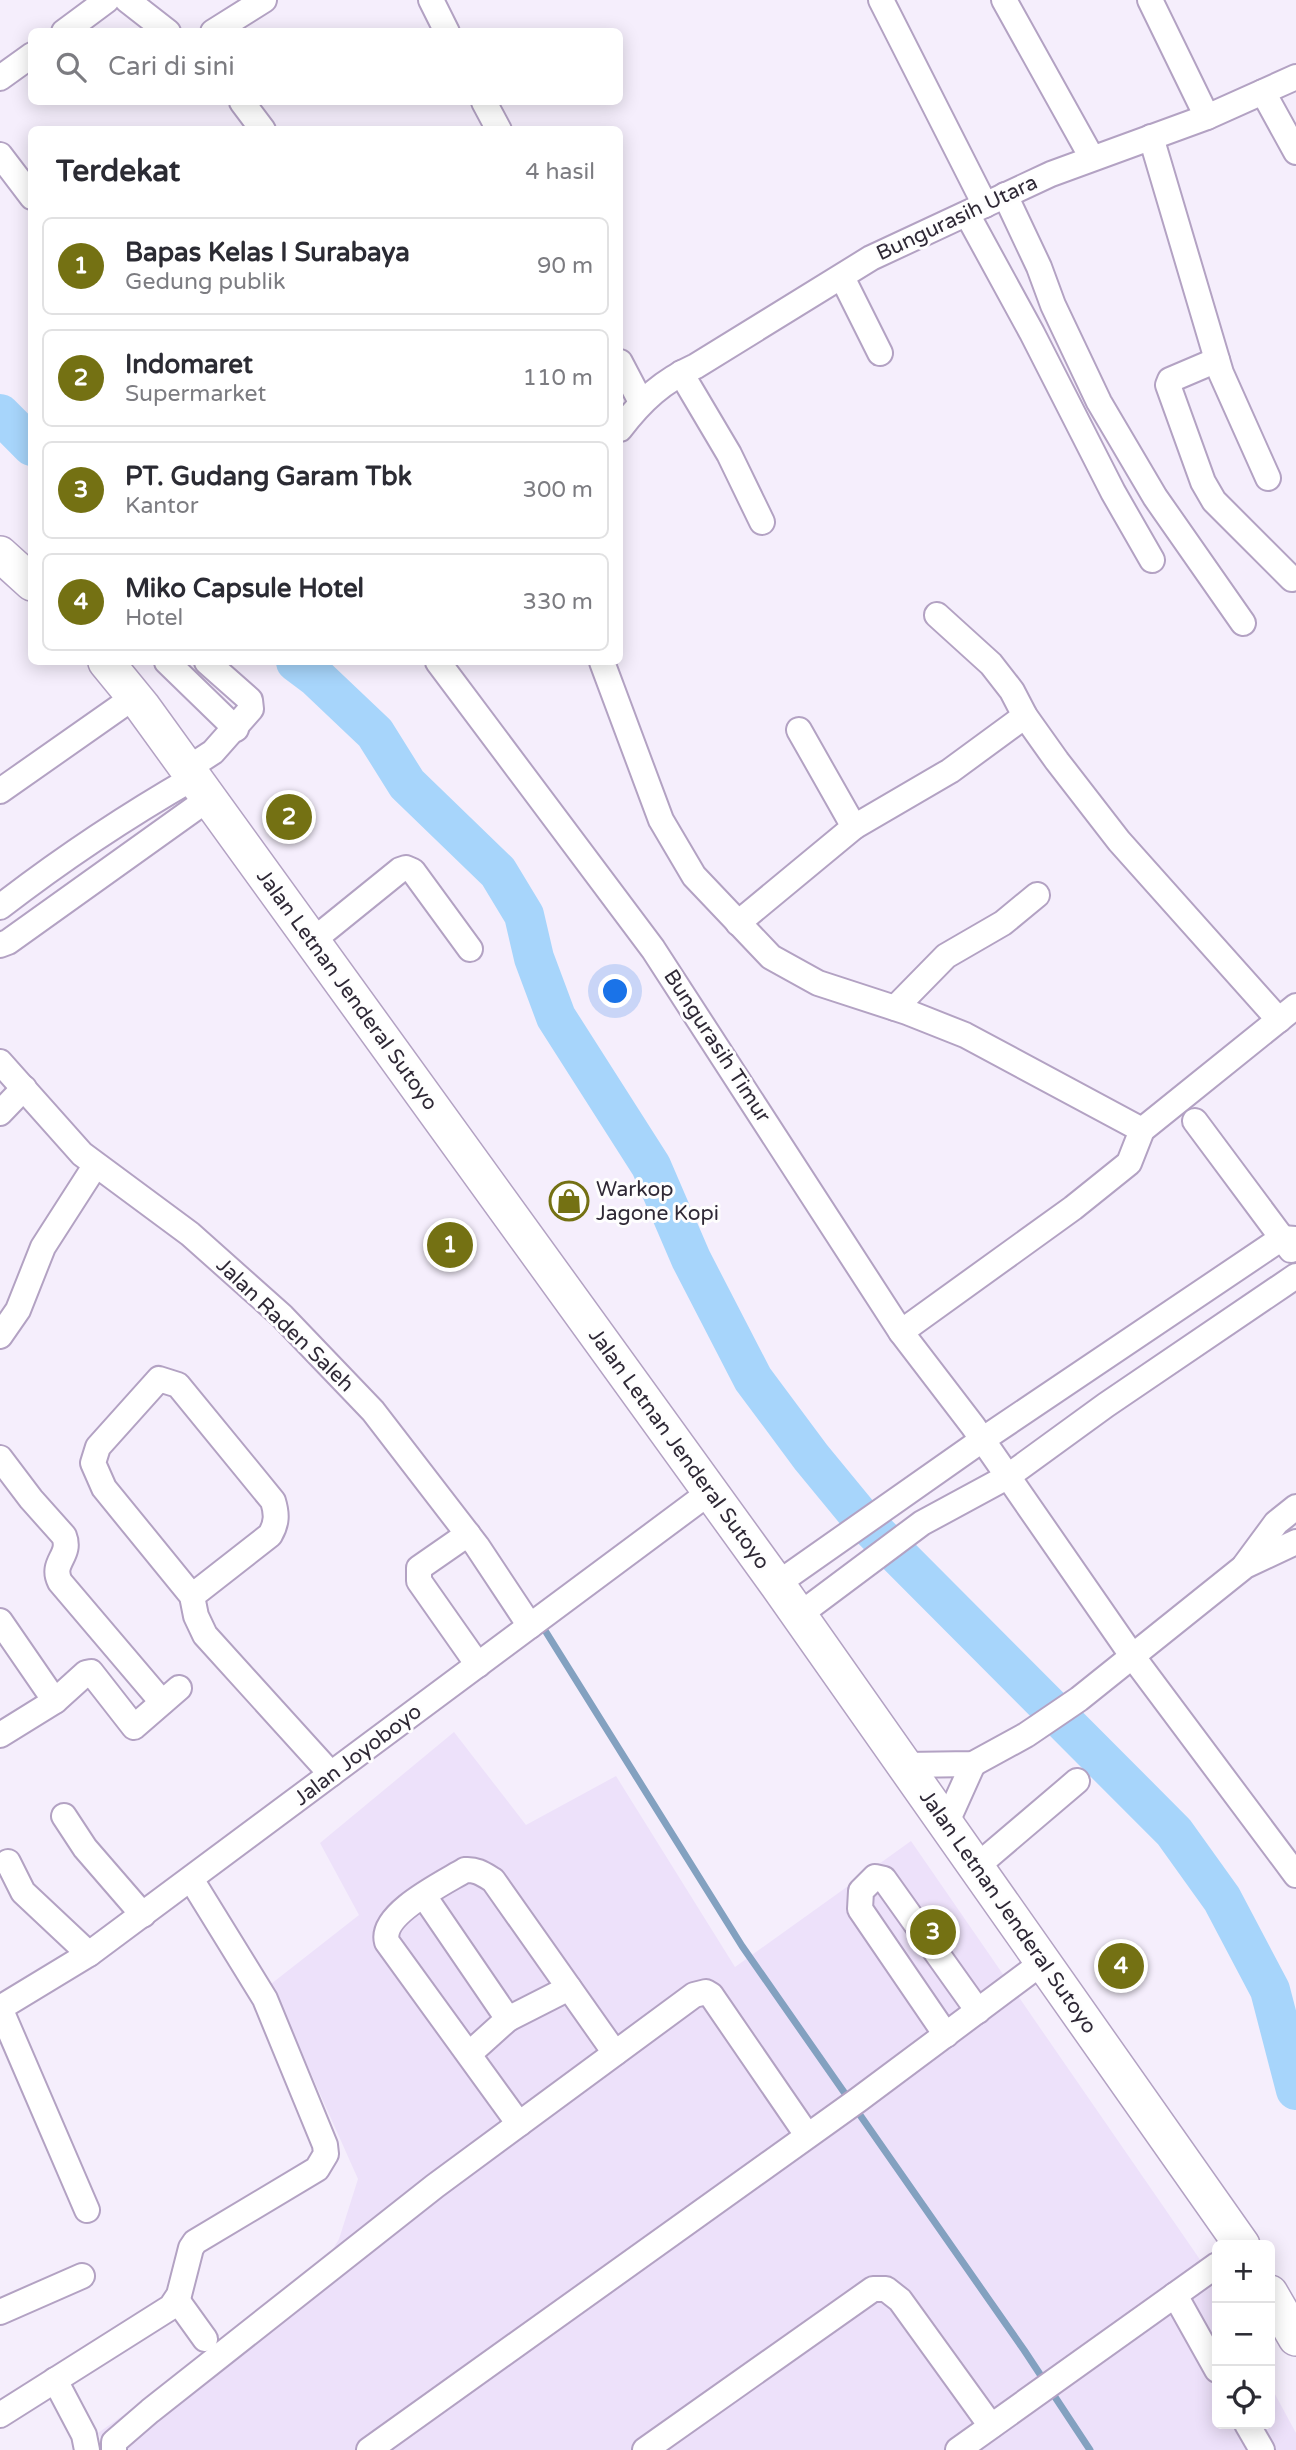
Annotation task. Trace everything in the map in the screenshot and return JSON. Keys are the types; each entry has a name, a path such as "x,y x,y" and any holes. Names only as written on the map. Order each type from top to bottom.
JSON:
{"highway":[{"path":"0,554 28,579"},
{"name":"Jalan Letnan Jenderal Sutoyo","path":"108,665 777,1584 1238,2240"},
{"path":"1275,2302 1296,2338"}],"street":[{"path":"69,28 107,0"},
{"path":"127,0 163,28"},
{"path":"220,28 264,0"},
{"path":"431,0 445,28"},
{"path":"881,0 986,205 1032,333 1113,492 1152,561"},
{"path":"1004,0 1092,158"},
{"path":"1150,0 1207,117"},
{"path":"0,78 28,58"},
{"name":"Bungurasih Utara","path":"623,425 641,402 681,373 871,258 1092,158 1207,117 1296,77"},
{"path":"1263,92 1296,152"},
{"path":"244,105 260,126"},
{"path":"486,105 497,126"},
{"path":"1150,137 1217,360 1268,478"},
{"path":"0,155 28,192"},
{"path":"986,205 1040,267 1053,304 1099,402 1155,497 1243,623"},
{"path":"842,276 880,354"},
{"path":"1217,360 1167,381 1168,385 1203,482 1214,501 1230,520 1292,579"},
{"path":"623,368 641,402"},
{"path":"681,373 729,454 762,522"},
{"path":"901,1332 1073,1208 1129,1163 1142,1130 1288,1013 1118,841 991,664 937,615"},
{"path":"170,665 236,729"},
{"path":"0,945 8,942 196,782 213,752 250,713 250,700 210,665"},
{"name":"Bungurasih Timur","path":"440,665 653,949 901,1332 982,1440 1133,1657 1296,1875"},
{"path":"603,665 661,820 694,876 771,957 818,983 895,1008 965,1035 1142,1130"},
{"path":"0,791 134,697"},
{"path":"738,923 855,827 950,771 1026,716"},
{"path":"799,730 855,827"},
{"path":"0,907 54,865 127,816 196,782"},
{"path":"312,942 400,870 406,868 413,871 470,949"},
{"path":"895,1008 946,956 1003,923 1037,895"},
{"name":"Jalan Raden Saleh","path":"0,1062 82,1154 190,1234 282,1316 373,1411 533,1624"},
{"path":"0,1113 24,1088"},
{"path":"777,1584 1082,1373 1291,1244 1195,1121"},
{"path":"0,1336 18,1310 43,1247 95,1166"},
{"path":"799,1615 914,1528 1007,1477 1105,1405 1296,1276"},
{"path":"1082,1373 1105,1405"},
{"path":"192,1596 270,1535 276,1525 276,1511 273,1501 178,1385 159,1380 98,1447 93,1463 104,1488 192,1596 196,1616 205,1635 331,1774"},
{"path":"0,1458 8,1486 64,1536 66,1550 56,1569 60,1582 170,1695 136,1726 132,1726 91,1672 86,1673 55,1701 0,1735"},
{"name":"Jalan Joyoboyo","path":"0,2008 89,1954 710,1492"},
{"path":"894,1502 914,1528"},
{"path":"1245,1566 1276,1522 1296,1507"},
{"path":"468,1534 419,1568 417,1573 419,1581 478,1665"},
{"path":"905,1765 973,1764 1026,1735 1079,1699 1245,1566 1296,1542"},
{"path":"0,1621 55,1701"},
{"path":"946,1824 973,1764"},
{"path":"976,1867 1077,1781"},
{"path":"64,1816 85,1848 142,1915"},
{"path":"8,1862 23,1892 89,1954"},
{"path":"519,2124 387,1942 385,1935 388,1926 397,1914 465,1870 473,1869 493,1880 615,2053"},
{"path":"946,2035 860,1909 861,1891 875,1877 884,1879 978,2011"},
{"path":"0,2415 144,2324 177,2300 195,2242 317,2169 326,2154 326,2145 265,1999 191,1879"},
{"path":"424,1896 508,2019"},
{"path":"369,2450 858,2100 1043,1962"},
{"path":"469,2054 508,2019 569,1987"},
{"path":"114,2450 114,2442 150,2411 435,2186 694,1995 709,1993 807,2135"},
{"path":"0,2008 87,2210"},
{"path":"958,2450 1212,2269"},
{"path":"0,2312 82,2276"},
{"path":"645,2450 873,2289 886,2289 901,2300 991,2426"},
{"path":"1175,2295 1215,2366"},
{"path":"177,2300 205,2339"},
{"path":"55,2380 83,2435 87,2450"},
{"path":"1250,2429 1262,2450"}],"shaded area":[{"path":"454,1732 526,1825 616,1776 735,1967 911,1841 1201,2261 1212,2282 1212,2429 1275,2429 1275,2394 1296,2433 1296,2450 107,2450 98,2433 314,2281 339,2239 358,2179 271,1984 359,1915 320,1843"}],"waterway":[{"path":"0,414 28,442"},
{"path":"300,665 375,733 407,784 498,872 524,915 534,958 556,1017 651,1166 691,1259 753,1379 811,1457 862,1519 1174,1832 1222,1899 1270,1990 1296,2090"},
{"path":"541,1624 742,1946 1024,2350 1090,2450"}],"place":[{"name":"Indomaret","path":"289,817"},
{"name":"Warkop Jagone Kopi","path":"569,1201"},
{"name":"Bapas Kelas I Surabaya","path":"450,1245"},
{"name":"PT. Gudang Garam Tbk","path":"933,1932"},
{"name":"Miko Capsule Hotel","path":"1121,1966"}]}
